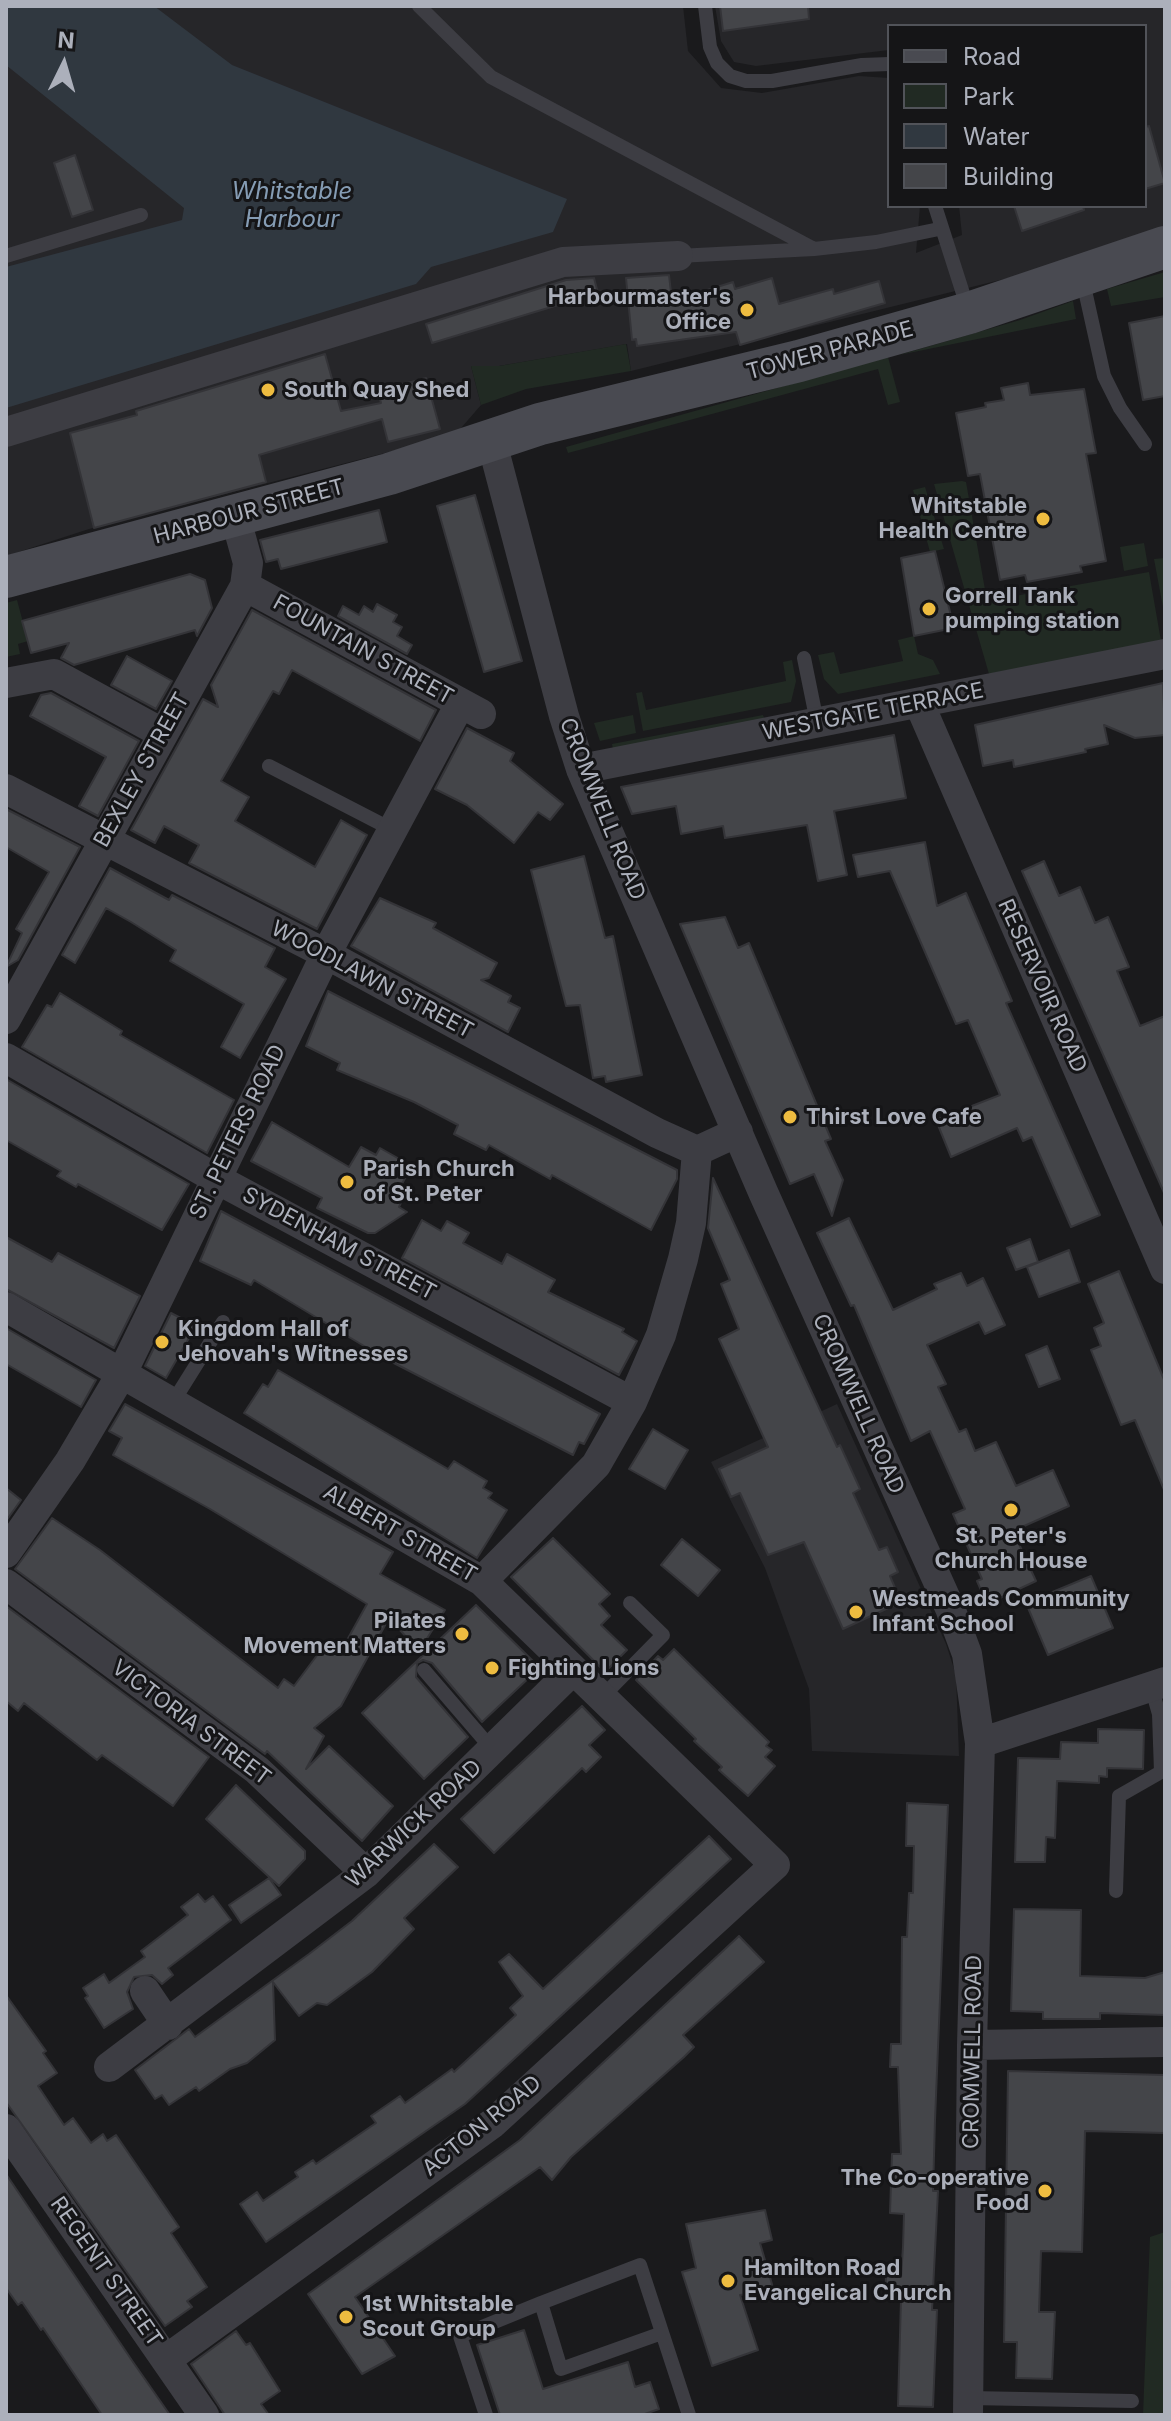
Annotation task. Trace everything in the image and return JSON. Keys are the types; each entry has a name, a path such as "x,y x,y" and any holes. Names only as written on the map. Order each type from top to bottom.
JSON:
{"main road":[{"name":"TOWER PARADE","path":"491,439 799,361 969,313 1165,247"},
{"name":"HARBOUR STREET","path":"6,577 389,474 491,439"}],"street":[{"path":"6,432 563,262 678,256"},
{"name":"CROMWELL ROAD","path":"491,439 564,716 581,769 738,1132 950,1608 967,1654 980,1743 972,2045 968,2406"},
{"path":"235,516 248,563 245,586"},
{"name":"FOUNTAIN STREET","path":"245,586 471,709"},
{"name":"BEXLEY STREET","path":"6,1019 245,586"},
{"name":"WESTGATE TERRACE","path":"581,769 1165,654"},
{"path":"6,683 54,674 162,733"},
{"name":"RESERVOIR ROAD","path":"919,703 1165,1269"},
{"name":"ST. PETERS ROAD","path":"6,1553 70,1461 122,1373 326,954 394,831 471,709"},
{"name":"WOODLAWN STREET","path":"6,789 102,842 326,954 657,1133 697,1151"},
{"name":"SYDENHAM STREET","path":"6,1058 215,1178 632,1402"},
{"path":"482,1581 596,1465 632,1402 661,1335 683,1259 691,1223 697,1151 738,1132"},
{"name":"ALBERT STREET","path":"6,1307 482,1581 775,1865"},
{"name":"VICTORIA STREET","path":"6,1584 257,1770 366,1873"},
{"name":"WARWICK ROAD","path":"109,2067 366,1873 573,1670"},
{"path":"980,1743 1158,1684"},
{"name":"ACTON ROAD","path":"167,2359 493,2123 775,1865"},
{"path":"145,1991 168,2025"},
{"path":"972,2045 1165,2042"},
{"name":"REGENT STREET","path":"6,2129 204,2415"}],"lane":[{"path":"419,6 491,77 814,249"},
{"path":"705,6 710,47 717,63 730,76 746,81 772,81 862,65 887,64"},
{"path":"935,208 939,229 969,313"},
{"path":"6,256 141,215"},
{"path":"678,256 814,249 876,242 939,229"},
{"path":"1082,277 1104,376 1120,408 1145,444"},
{"path":"804,658 817,722"},
{"path":"269,766 394,831"},
{"path":"173,1402 223,1322"},
{"path":"602,1697 663,1635 630,1603"},
{"path":"424,1670 492,1749"},
{"path":"1116,1891 1119,1796 1161,1772 1158,1684"},
{"path":"486,2415 460,2336 640,2265 689,2415"},
{"path":"541,2303 561,2369 662,2333"},
{"path":"968,2406 1132,2401"}],"shaded area":[{"path":"6,6 683,6 688,51 721,88 762,93 859,76 887,78 887,208 920,208 916,253 962,235 959,208 1147,208 1147,24 887,24 887,50 756,66 734,62 721,41 715,6 1165,6 1165,227 1069,263 631,371 627,344 499,366 471,366 481,405 455,435 89,529 6,556"},
{"name":"Westmeads Community Infant School","path":"837,1404 946,1644 956,1675 959,1756 812,1751 809,1689 765,1568 711,1462"}],"green space":[{"path":"1165,272 1165,297 1111,306 1107,289"},
{"path":"1073,301 1076,319 899,355 1020,320"},
{"path":"626,344 631,371 526,389 481,405 471,366 499,366"},
{"path":"888,357 900,402 888,405 878,369 568,453 566,447"},
{"path":"966,482 987,601 1149,572 1161,641 989,674 934,484"},
{"path":"925,487 944,549 930,552 913,490"},
{"path":"1144,543 1148,566 1124,571 1120,547"},
{"path":"1165,558 1165,618 1154,559"},
{"path":"17,600 28,641 18,644 20,654 6,657 6,603"},
{"path":"914,636 918,654 933,660 940,674 838,694 824,679 818,655 834,652 840,674 903,661 898,640"},
{"path":"792,660 796,681 791,702 643,731 636,693 642,692 646,710 786,681 783,662"},
{"path":"633,715 636,733 600,741 594,723"},
{"path":"763,715 765,721 613,750 612,744"},
{"path":"1165,2232 1165,2415 1143,2415 1150,2237"}],"water":[{"name":"Whitstable Harbour","path":"6,6 154,6 232,65 567,199 553,232 431,267 416,284 6,408 6,267 182,220 184,208 6,65"}],"building":[{"path":"720,6 808,6 809,19 723,31"},
{"path":"1147,126 1165,183 1147,188"},
{"path":"75,155 93,210 72,217 54,163"},
{"path":"1015,208 1084,208 1084,210 1022,231"},
{"path":"669,275 672,301 733,282 735,289 772,278 779,304 833,289 834,294 879,281 885,303 740,345 736,332 637,346 636,339 632,340 626,278"},
{"path":"594,278 598,293 432,343 426,324 566,280"},
{"path":"1165,316 1165,396 1143,400 1129,323"},
{"path":"325,354 341,411 381,403 378,391 426,378 440,429 388,442 382,419 259,455 266,482 94,528 70,433 137,415 136,411"},
{"name":"Whitstable Health Centre","path":"1028,383 1030,395 1084,389 1096,453 1086,454 1106,561 1080,566 1082,572 1027,582 1025,575 1000,580 980,474 968,476 956,413 1004,400 1001,388"},
{"path":"475,495 522,661 484,672 437,506"},
{"path":"379,510 387,542 281,569 278,559 266,562 260,540"},
{"name":"Gorrell Tank pumping station","path":"935,551 954,628 914,636 901,558"},
{"path":"190,574 205,580 212,608 197,636 195,630 74,665 61,658 69,643 31,653 22,621"},
{"path":"377,604 397,615 393,622 402,627 397,636 412,645 407,654 338,616 343,606 359,615 364,606 373,612"},
{"path":"252,610 436,710 420,741 292,670 279,694 273,691 221,781 249,797 235,821 315,867 341,820 367,835 317,929 189,863 199,845 164,826 155,843 131,830 203,699 218,707 211,685"},
{"path":"127,656 172,681 156,709 111,685"},
{"path":"1163,683 1165,735 1135,738 1104,725 1108,744 1085,749 1086,752 1014,767 1013,760 983,766 975,725"},
{"path":"51,693 139,741 98,816 79,806 106,757 30,716 41,695"},
{"path":"467,728 514,753 510,761 563,804 550,820 538,812 514,843 467,805 435,789"},
{"path":"894,735 906,798 834,811 847,875 818,881 807,825 725,838 723,826 681,834 676,806 632,814 621,787"},
{"path":"6,809 80,847 18,960 6,967 22,933 16,929 49,872 6,847"},
{"path":"925,842 937,906 966,893 1012,1001 1006,1003 1100,1215 1071,1227 1032,1137 1023,1141 1017,1128 951,1157 936,1120 1000,1095 968,1020 956,1024 890,871 858,877 853,855"},
{"path":"584,856 605,938 613,936 642,1075 606,1082 605,1076 593,1078 580,1005 566,1006 531,870"},
{"path":"1044,861 1059,896 1080,887 1095,923 1108,917 1129,967 1117,971 1140,1026 1165,1016 1165,1195 1022,871"},
{"path":"110,868 169,900 172,895 275,948 265,967 286,979 240,1058 221,1047 244,1004 170,961 176,950 131,922 106,908 75,963 62,955"},
{"path":"380,898 436,923 433,928 497,963 489,978 481,980 511,996 508,1002 520,1008 508,1032 351,946"},
{"path":"725,917 738,948 749,943 831,1139 825,1141 843,1180 832,1216 814,1174 790,1184 680,924"},
{"path":"328,991 677,1170 677,1179 651,1230 552,1175 550,1179 489,1145 486,1150 454,1134 458,1125 414,1102 337,1070 340,1063 306,1046"},
{"path":"60,993 122,1031 120,1035 234,1100 207,1153 22,1047 47,1005 52,1007"},
{"path":"6,1079 189,1184 162,1230 78,1184 76,1187 57,1176 61,1171 6,1140"},
{"name":"Parish Church of St. Peter","path":"272,1122 349,1167 361,1147 376,1155 380,1148 403,1161 399,1168 408,1173 398,1191 405,1194 399,1207 407,1212 375,1233 368,1233 317,1208 322,1198 251,1161"},
{"path":"713,1178 837,1447 840,1445 860,1489 853,1493 879,1550 887,1547 898,1572 890,1576 901,1602 843,1629 804,1542 768,1555 740,1493 731,1497 719,1469 768,1447 719,1339 739,1329 721,1284 730,1280 708,1228"},
{"path":"221,1211 600,1414 584,1444 579,1442 573,1455 384,1358 254,1280 251,1285 200,1261"},
{"path":"849,1218 893,1310 937,1289 934,1284 961,1273 967,1286 983,1278 1005,1325 985,1334 979,1322 927,1345 946,1384 938,1387 959,1432 966,1429 975,1451 996,1442 1016,1486 1053,1470 1069,1506 1013,1531 1036,1581 987,1604 977,1581 982,1579 953,1514 965,1509 930,1431 911,1441 854,1305 851,1306 817,1233"},
{"path":"422,1220 441,1231 447,1221 469,1233 463,1243 502,1264 507,1254 555,1280 548,1292 624,1329 622,1332 637,1341 619,1375 402,1258"},
{"path":"6,1237 52,1262 58,1253 140,1296 114,1348 6,1289"},
{"path":"1030,1239 1038,1262 1016,1270 1007,1248"},
{"path":"1069,1250 1080,1282 1039,1297 1027,1267"},
{"path":"1119,1271 1165,1382 1165,1492 1135,1420 1121,1425 1091,1350 1101,1346 1094,1328 1104,1323 1088,1284"},
{"name":"Kingdom Hall of Jehovah's Witnesses","path":"171,1313 196,1326 166,1378 145,1366"},
{"path":"6,1328 96,1380 81,1407 6,1364"},
{"path":"1047,1346 1060,1379 1039,1387 1026,1355"},
{"path":"278,1370 448,1469 454,1461 487,1481 483,1488 492,1493 488,1498 507,1510 477,1558 244,1413 263,1384 268,1387"},
{"path":"125,1404 393,1552 380,1574 445,1610 419,1651 389,1618 341,1706 314,1728 324,1736 306,1769 329,1746 393,1806 362,1841 267,1751 265,1754 15,1569 52,1518 100,1550 278,1688 284,1679 294,1686 327,1642 341,1651 367,1604 210,1509 113,1455 122,1438 109,1431"},
{"path":"653,1429 688,1450 665,1489 629,1469"},
{"path":"6,1488 21,1500 6,1521"},
{"path":"553,1538 610,1594 599,1604 610,1616 601,1625 627,1650 605,1672 511,1577"},
{"path":"682,1539 720,1570 698,1596 661,1565"},
{"path":"1091,1576 1113,1628 1048,1655 1026,1603"},
{"path":"476,1605 534,1662 533,1674 482,1722 432,1663 423,1660 417,1663 416,1677 468,1737 424,1779 362,1713"},
{"path":"6,1606 209,1757 173,1806 102,1755 97,1760 24,1703 18,1711 6,1701"},
{"path":"674,1649 769,1742 766,1746 772,1750 765,1757 775,1766 748,1796 719,1770 722,1767 636,1680 658,1656 663,1660"},
{"path":"582,1706 605,1730 589,1745 601,1757 586,1772 582,1768 494,1853 461,1819"},
{"path":"1098,1729 1144,1730 1143,1769 1107,1768 1107,1777 1099,1776 1099,1783 1057,1781 1055,1838 1046,1837 1045,1862 1015,1862 1018,1758 1060,1759 1061,1742 1098,1743"},
{"path":"236,1785 305,1851 305,1859 279,1886 206,1819"},
{"path":"907,1803 948,1805 933,2191 938,2191 932,2310 937,2310 933,2407 898,2406 901,2299 885,2299 886,2276 901,2277 903,2247 904,2214 890,2213 892,2154 901,2154 898,2067 890,2067 891,2044 901,2044 902,1937 907,1937 909,1893 913,1893 914,1846 906,1846"},
{"path":"709,1836 731,1859 465,2104 266,2242 240,2204 257,2192 263,2201 298,2177 295,2172 313,2160 316,2164 376,2123 371,2116 400,2096 405,2103 452,2069 454,2072 516,2015 510,2008 523,1996 499,1962 509,1954 543,1989"},
{"path":"434,1844 458,1867 404,1918 414,1929 372,1972 327,2005 317,2003 299,2016 273,1982 275,2040 247,2063 230,2069 199,2091 196,2087 169,2105 162,2095 155,2099 135,2070 189,2029 195,2037 309,1954 352,1921"},
{"path":"269,1878 281,1895 241,1923 229,1905"},
{"path":"198,1894 205,1902 213,1896 231,1920 168,1968 173,1975 162,1984 152,1975 134,1977 127,1992 133,2009 104,2028 85,1998 88,1996 83,1988 104,1974 109,1983 145,1957 141,1951 188,1915 181,1907"},
{"path":"1014,1909 1081,1910 1080,1976 1145,1978 1165,1972 1165,2015 1100,2013 1100,2019 1043,2019 1043,2012 1011,2011"},
{"path":"739,1936 764,1962 683,2035 694,2047 684,2057 571,2157 552,2180 540,2167 355,2297 395,2356 362,2374 308,2294 520,2140"},
{"path":"6,1995 46,2051 43,2053 57,2073 38,2086 64,2125 73,2118 91,2143 103,2134 107,2141 116,2135 179,2227 171,2233 207,2287 187,2301 192,2307 165,2326 6,2102"},
{"name":"The Co-operative Food","path":"1008,2071 1165,2075 1165,2133 1085,2131 1082,2252 1041,2251 1039,2312 1055,2312 1052,2379 1016,2378 1017,2342 1004,2342"},
{"path":"6,2174 170,2415 102,2415 43,2328 41,2330 22,2302 18,2305 6,2288"},
{"name":"Hamilton Road Evangelical Church","path":"765,2210 772,2240 760,2243 774,2291 740,2295 758,2350 712,2366 682,2272 696,2268 686,2224"},
{"path":"524,2330 543,2389 628,2362 635,2387 650,2382 659,2409 642,2415 500,2415 477,2345"},
{"path":"236,2331 246,2345 250,2343 280,2391 261,2404 269,2415 225,2415 191,2364"}],"place":[{"name":"Harbourmaster's Office","path":"747,310"},
{"name":"South Quay Shed","path":"268,390"},
{"name":"Whitstable Health Centre","path":"1043,519"},
{"name":"Gorrell Tank pumping station","path":"929,609"},
{"name":"Thirst Love Cafe","path":"790,1117"},
{"name":"Parish Church of St. Peter","path":"347,1182"},
{"name":"Kingdom Hall of Jehovah's Witnesses","path":"162,1342"},
{"name":"St. Peter's Church House","path":"1011,1510"},
{"name":"Westmeads Community Infant School","path":"856,1612"},
{"name":"Pilates Movement Matters","path":"462,1634"},
{"name":"Fighting Lions","path":"492,1668"},
{"name":"The Co-operative Food","path":"1045,2191"},
{"name":"Hamilton Road Evangelical Church","path":"728,2281"},
{"name":"1st Whitstable Scout Group","path":"346,2317"}]}
